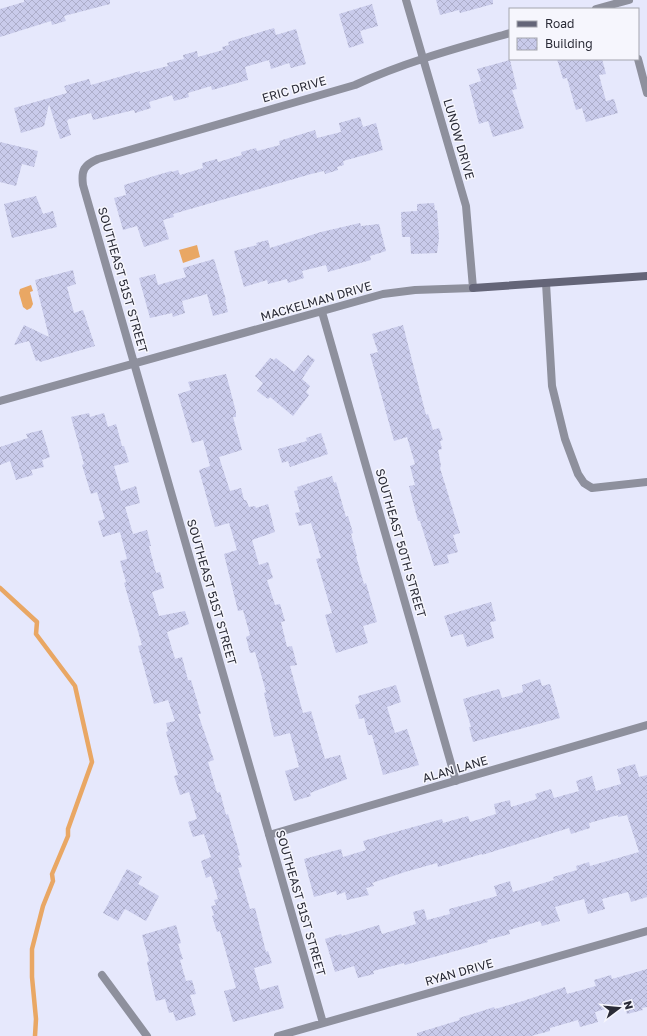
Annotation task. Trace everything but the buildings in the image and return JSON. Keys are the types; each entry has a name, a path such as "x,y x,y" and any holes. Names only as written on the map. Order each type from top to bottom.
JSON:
{"street":[{"name":"LUNOW DRIVE","path":"406,0 468,215 473,288"},
{"path":"602,8 625,4"},
{"name":"ERIC DRIVE","path":"84,166 105,156 355,85 390,69 422,57 509,33"},
{"path":"638,60 647,93"},
{"name":"SOUTHEAST 51ST STREET","path":"84,166 82,173 83,185 323,1023"},
{"name":"MACKELMAN DRIVE","path":"0,402 383,294 415,290 473,288 647,276"},
{"path":"546,283 552,386 565,439 578,474 584,484 592,488 647,482"},
{"name":"SOUTHEAST 50TH STREET","path":"322,312 456,781"},
{"name":"ALAN LANE","path":"269,835 647,725"},
{"name":"RYAN DRIVE","path":"278,1036 647,931"},
{"path":"102,975 148,1036"}],"shaded area":[{"path":"197,245 200,257 183,263 179,250"},
{"path":"31,285 33,291 30,292 33,304 31,308 27,310 23,307 19,293 20,289"}],"waterway":[{"path":"0,588 37,622 36,634 75,686 92,762 68,829 68,836 52,874 53,881 43,906 32,949 32,977 36,1019 35,1036"}]}
